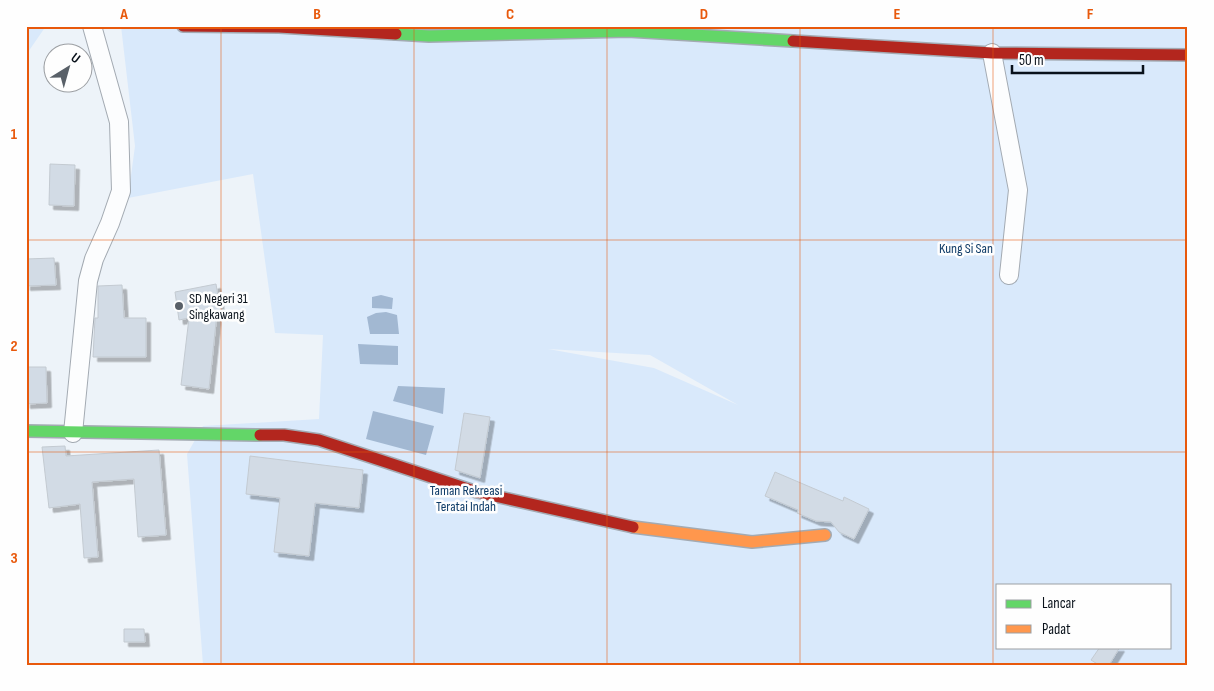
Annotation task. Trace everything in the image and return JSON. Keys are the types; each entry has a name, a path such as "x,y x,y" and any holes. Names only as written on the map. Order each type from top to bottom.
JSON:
{"street":[{"path":"73,433 88,282 94,259 110,223 121,191 119,122 92,26"},
{"path":"183,26 279,27 429,36 628,31 992,53 1188,55"},
{"path":"992,53 1018,190 1009,275"},
{"path":"26,431 284,436 319,440 477,492 622,526 752,542 825,535"}],"green space":[{"path":"26,26 46,26 26,55"},
{"path":"121,26 1188,26 1188,665 203,665 187,454 203,426 319,419 323,335 275,333 253,174 128,198 135,146","holes":["548,349 650,355 738,405 654,368"]}],"shaded area":[{"path":"381,295 393,298 392,309 372,308 372,297"},
{"path":"386,312 397,315 399,334 370,334 367,317 376,313"},
{"path":"358,344 398,346 398,365 360,364"},
{"path":"398,386 445,388 443,414 393,401"},
{"path":"373,411 434,426 426,455 366,439"}],"building":[{"path":"50,164 75,165 74,206 49,205"},
{"path":"54,258 56,285 26,286 26,259"},
{"path":"216,284 221,313 217,313 209,389 181,385 189,318 179,320 175,292"},
{"path":"122,285 124,318 146,318 146,357 93,357 95,318 98,318 98,286"},
{"path":"26,367 46,367 47,403 26,404"},
{"path":"464,413 490,417 480,478 455,470"},
{"path":"65,446 66,456 159,450 166,535 138,537 134,479 92,482 98,557 84,558 80,504 49,508 42,447"},
{"path":"250,456 363,470 359,508 315,503 309,556 274,552 280,498 246,494"},
{"path":"775,472 843,501 844,497 869,509 854,539 839,532 831,522 816,521 797,513 798,510 765,496"},
{"path":"124,629 144,629 145,642 124,642"},
{"path":"1099,648 1119,648 1109,665 1099,665 1091,660"}],"traffic: fast":[{"path":"396,34 429,36 628,31 793,41"},
{"path":"26,431 260,435"}],"traffic: slow":[{"path":"633,527 752,542 825,535"}],"traffic: jam":[{"path":"183,26 279,27 396,34"},
{"path":"793,41 992,53 1188,55"},
{"path":"260,435 284,435 319,440 477,492 633,527"}],"place":[{"name":"SD Negeri 31 Singkawang","path":"179,306"}],"park label":[{"name":"Kung Si San","path":"966,248"},
{"name":"Taman Rekreasi Teratai Indah","path":"466,498"}]}
